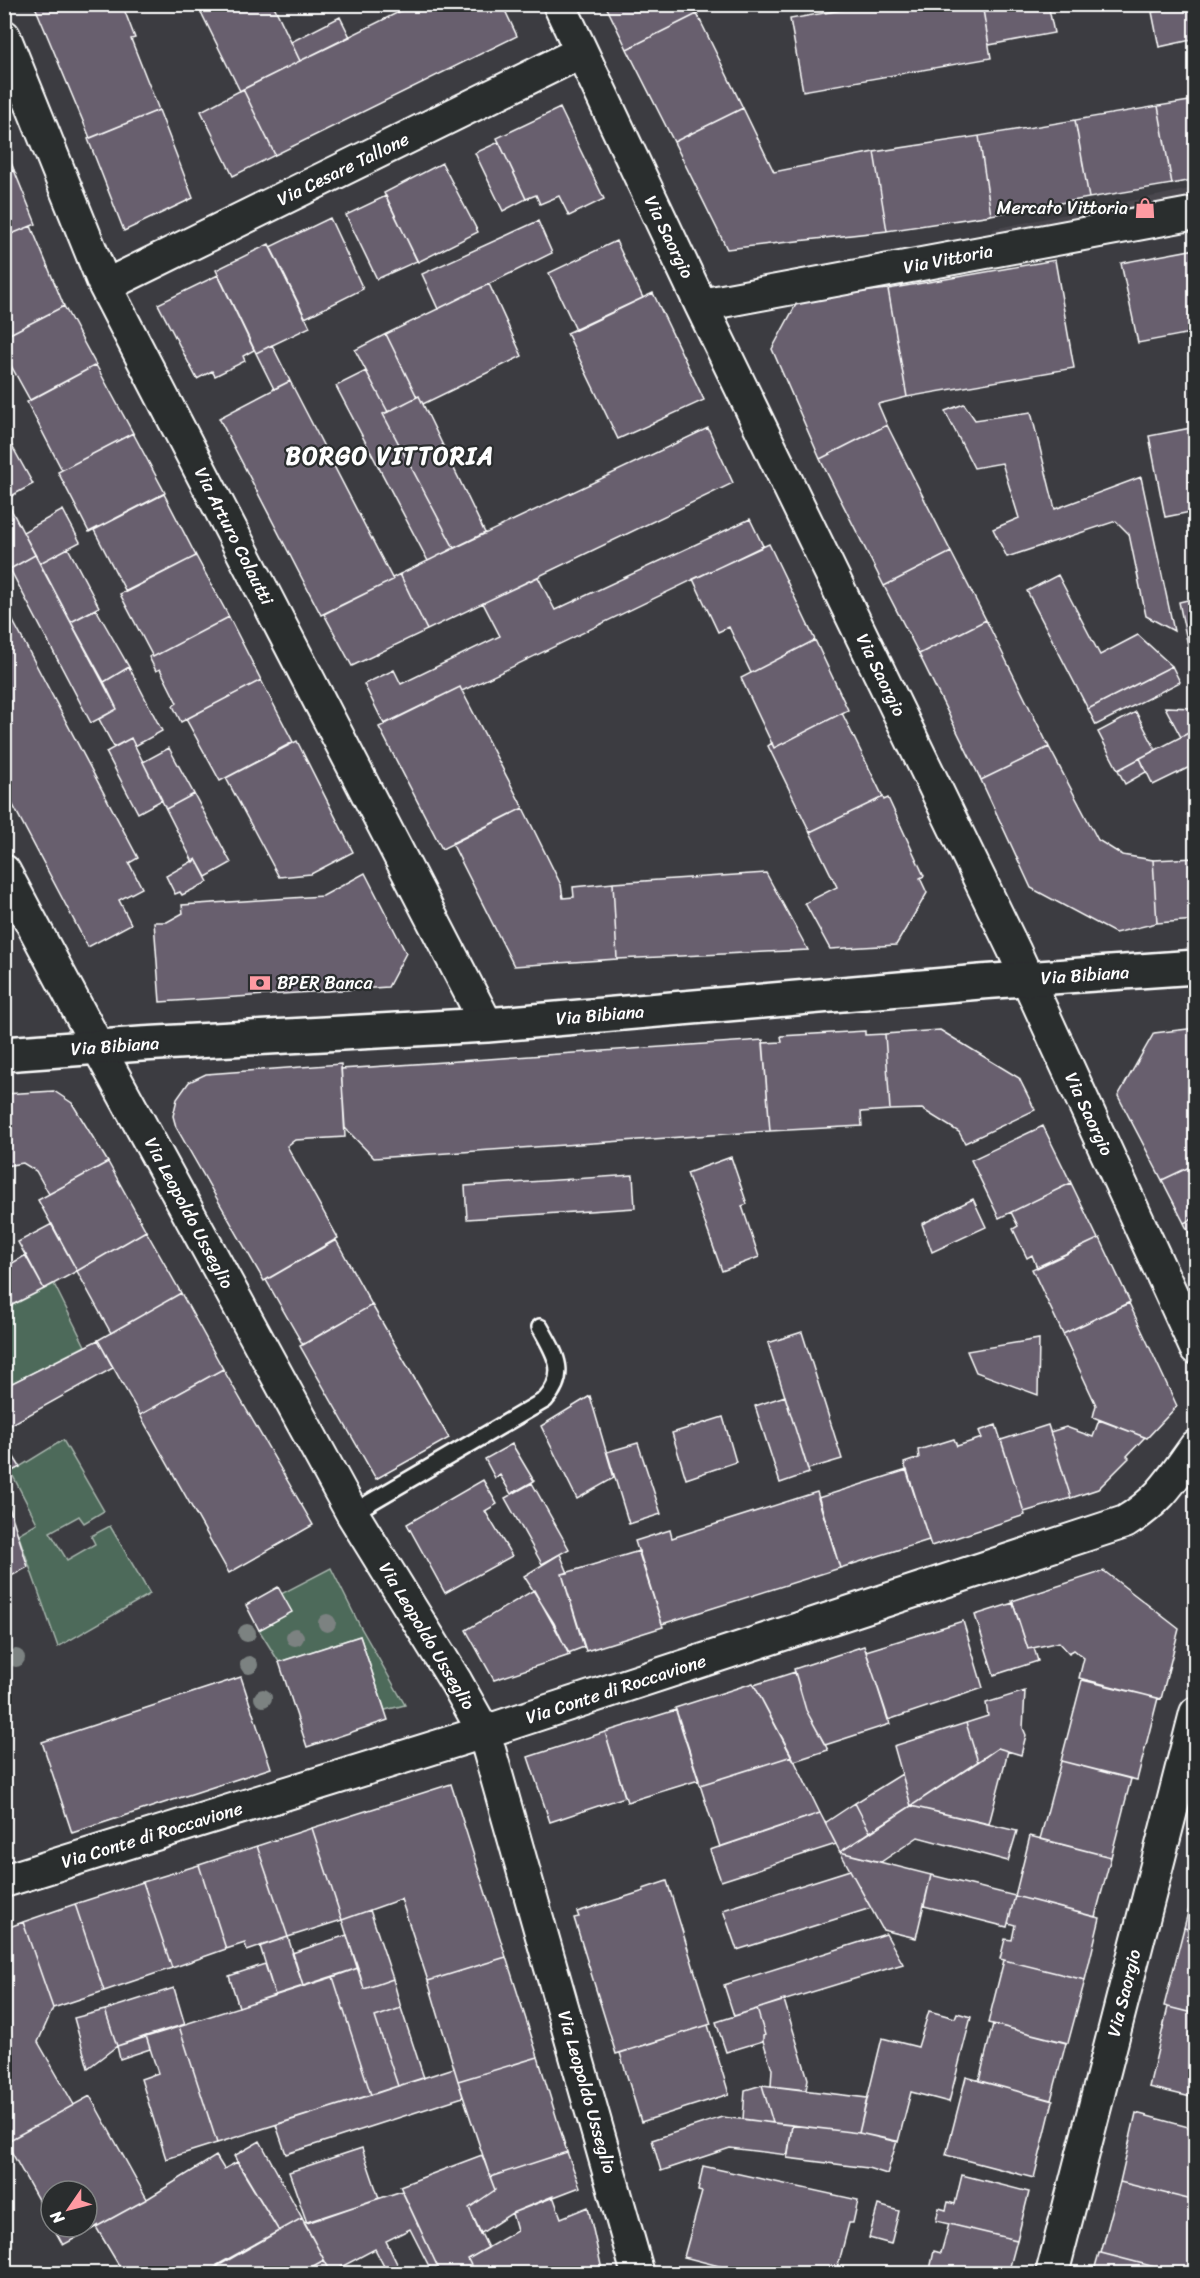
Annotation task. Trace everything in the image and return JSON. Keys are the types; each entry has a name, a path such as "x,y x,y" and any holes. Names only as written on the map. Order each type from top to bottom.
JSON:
{"street":[{"name":"Via Saorgio","path":"559,4 701,305 1027,979 1196,1348"},
{"name":"Via Arturo Colautti","path":"4,36 105,286 487,1025"},
{"name":"Via Cesare Tallone","path":"105,286 581,52"},
{"name":"Via Vittoria","path":"701,305 1196,213"},
{"name":"Via Leopoldo Usseglio","path":"4,871 352,1514 456,1682 484,1732 639,2274"},
{"name":"Via Bibiana","path":"4,1054 487,1025 1027,979 1196,967"},
{"name":"Via Conte di Roccavione","path":"4,1881 484,1732 1125,1522 1147,1509 1164,1491 1196,1446"},
{"name":"Via Saorgio","path":"1052,2274 1196,1713"}],"lane":[{"path":"352,1514 545,1400 556,1382 559,1370 557,1357 540,1327"}],"shaded area":[{"name":"Mercato Vittoria","path":"1195,188 1195,229 999,263 993,229"}],"green space":[{"path":"54,1284 85,1346 5,1387 5,1309"},
{"path":"63,1440 104,1511 84,1523 79,1516 50,1532 67,1560 95,1544 91,1536 110,1526 150,1594 58,1647 18,1534 37,1523 11,1472"},
{"path":"331,1568 360,1626 405,1705 385,1710 360,1636 279,1662 259,1630 281,1594"}],"building":[{"path":"34,4 122,4 135,38 131,39 159,110 90,138"},
{"path":"197,4 273,4 300,61 240,91"},
{"path":"415,4 502,4 517,36 275,155 243,89"},
{"path":"605,4 692,4 697,14 627,49"},
{"path":"875,4 982,4 991,58 803,91 790,19"},
{"path":"982,4 1048,4 1054,33 989,45"},
{"path":"1196,4 1196,39 1159,47 1152,12"},
{"path":"697,14 743,108 674,142 627,49"},
{"path":"340,17 350,37 300,61 291,42"},
{"path":"243,89 275,155 233,176 201,111"},
{"path":"1196,100 1196,179 1172,184 1158,106"},
{"path":"1158,106 1172,184 1089,198 1075,120"},
{"path":"560,108 604,199 569,216 559,196 540,204 536,195 526,199 497,138"},
{"path":"743,108 774,172 874,152 887,231 727,249 674,142"},
{"path":"159,110 193,198 124,231 88,139"},
{"path":"1075,120 1089,198 991,215 979,136"},
{"path":"979,136 991,215 887,231 874,152"},
{"path":"499,142 526,199 503,211 475,153"},
{"path":"4,145 14,170 4,174"},
{"path":"442,163 478,232 418,262 384,193"},
{"path":"14,170 36,224 4,237 4,174"},
{"path":"386,196 417,261 377,279 346,215"},
{"path":"330,218 363,289 305,318 270,247"},
{"path":"538,221 552,253 438,309 422,274"},
{"path":"31,226 64,306 4,337 4,237"},
{"path":"616,241 643,298 576,330 549,273"},
{"path":"269,244 310,327 256,353 216,270"},
{"path":"1196,249 1196,332 1138,343 1121,263"},
{"path":"1055,260 1074,368 907,397 888,289"},
{"path":"218,275 254,350 243,356 245,361 215,376 212,371 197,379 158,304"},
{"path":"489,284 522,356 423,404 419,396 417,397 386,334"},
{"path":"888,289 907,397 878,404 887,425 820,459 772,349 799,299"},
{"path":"653,293 704,400 618,439 567,333"},
{"path":"64,306 96,365 30,400 4,353 4,337"},
{"path":"386,334 417,397 388,412 355,350"},
{"path":"272,345 290,381 274,389 256,353"},
{"path":"96,365 133,433 62,470 27,402"},
{"path":"366,371 388,412 383,414 454,548 428,561 336,386"},
{"path":"290,381 393,580 321,615 219,418"},
{"path":"419,396 485,533 454,548 383,414"},
{"path":"964,404 975,420 1031,412 1055,509 1141,477 1174,631 1146,616 1129,534 1116,521 1007,557 993,529 1019,518 1002,463 974,468 945,411"},
{"path":"887,425 951,552 884,586 820,459"},
{"path":"1196,427 1196,511 1165,517 1149,436"},
{"path":"708,428 733,483 427,630 400,574"},
{"path":"133,433 165,493 89,532 58,472"},
{"path":"7,437 33,484 6,499 4,438"},
{"path":"164,494 196,556 126,592 94,530"},
{"path":"4,496 35,555 10,569 4,558"},
{"path":"63,510 80,542 40,563 23,532"},
{"path":"750,519 763,546 462,691 460,687 384,724 364,684 394,670 401,684 500,636 483,603 538,577 555,610"},
{"path":"769,544 815,640 751,673 729,627 718,632 693,579"},
{"path":"68,548 99,607 71,622 40,563"},
{"path":"951,552 986,620 919,654 884,586"},
{"path":"35,555 117,709 91,723 10,569"},
{"path":"196,556 229,617 153,657 120,594"},
{"path":"400,574 427,630 352,666 324,614 393,580 392,578"},
{"path":"1058,575 1100,655 1138,635 1172,666 1088,709 1027,591"},
{"path":"1196,598 1196,680 1195,680 1179,602"},
{"path":"4,604 138,858 129,863 142,888 119,900 131,924 88,947 4,788"},
{"path":"96,609 129,667 104,682 71,622"},
{"path":"229,617 261,680 181,722 173,706 177,703 160,669 156,671 149,657"},
{"path":"986,620 1049,747 981,780 919,654"},
{"path":"815,640 848,710 774,748 741,678"},
{"path":"1172,666 1180,682 1096,725 1088,709"},
{"path":"129,667 162,731 135,746 131,738 114,747 99,719 117,709 104,682"},
{"path":"261,680 293,742 220,781 186,719"},
{"path":"460,687 523,808 442,849 379,727"},
{"path":"1165,707 1194,708 1196,729 1181,737"},
{"path":"1136,712 1156,750 1118,770 1098,732"},
{"path":"842,713 883,797 810,832 768,746 772,743 774,748"},
{"path":"1196,729 1196,764 1153,785 1140,758"},
{"path":"131,738 162,800 138,813 106,752"},
{"path":"297,741 353,852 311,874 279,877 226,778"},
{"path":"1049,747 1098,840 1122,855 1153,860 1157,923 1115,933 1031,888 981,780"},
{"path":"169,748 194,794 166,809 143,762"},
{"path":"1140,758 1146,772 1125,784 1118,770"},
{"path":"194,794 231,863 206,877 196,859 193,862 166,809"},
{"path":"883,797 884,800 888,798 924,876 920,878 927,893 896,945 830,949 805,903 837,887 810,832"},
{"path":"523,808 561,885 563,898 574,897 573,887 613,883 617,959 514,966 452,843"},
{"path":"1196,858 1196,920 1157,923 1153,860"},
{"path":"196,859 208,882 182,895 180,892 175,894 166,876"},
{"path":"365,873 406,953 388,987 160,1002 154,922 167,922 183,913 182,905 323,896"},
{"path":"766,873 808,950 617,959 613,883"},
{"path":"1196,1028 1196,1164 1162,1180 1118,1096 1154,1033"},
{"path":"940,1030 1019,1078 1035,1110 965,1143 959,1132 922,1109 890,1110 885,1034"},
{"path":"865,1031 865,1035 885,1034 890,1110 861,1112 862,1126 770,1131 763,1043 782,1042 781,1036"},
{"path":"763,1040 770,1131 374,1158 345,1128 341,1069"},
{"path":"341,1064 345,1137 295,1140 287,1146 338,1238 264,1281 176,1127 173,1116 177,1099 189,1082 206,1074"},
{"path":"54,1091 72,1103 108,1162 49,1194 36,1171 23,1163 5,1166 4,1094"},
{"path":"1043,1126 1071,1183 999,1218 971,1160"},
{"path":"731,1157 747,1204 742,1206 759,1257 722,1271 687,1173"},
{"path":"108,1162 146,1231 77,1271 38,1200"},
{"path":"1196,1164 1196,1217 1184,1223 1162,1180"},
{"path":"633,1175 635,1208 467,1219 465,1186"},
{"path":"1071,1183 1098,1239 1037,1268 1032,1255 1027,1258 1013,1229 1018,1226 1011,1212"},
{"path":"973,1199 986,1227 932,1252 922,1224"},
{"path":"1196,1217 1196,1247 1184,1223"},
{"path":"52,1224 77,1271 44,1289 18,1242"},
{"path":"146,1231 181,1293 111,1333 77,1271"},
{"path":"1100,1238 1130,1302 1063,1334 1032,1269"},
{"path":"336,1240 372,1305 303,1345 266,1280"},
{"path":"26,1255 44,1289 4,1309 4,1268"},
{"path":"181,1293 223,1369 140,1415 98,1340"},
{"path":"1129,1303 1177,1406 1147,1438 1093,1417 1096,1405 1063,1334"},
{"path":"372,1305 449,1438 376,1479 300,1346"},
{"path":"802,1332 842,1459 808,1469 768,1343"},
{"path":"1039,1339 1038,1395 976,1372 967,1351"},
{"path":"98,1340 113,1368 12,1424 4,1433 4,1387"},
{"path":"223,1369 313,1525 229,1573 140,1415"},
{"path":"590,1396 614,1478 577,1499 541,1426"},
{"path":"785,1396 809,1473 780,1483 755,1406"},
{"path":"723,1417 736,1462 686,1479 672,1433"},
{"path":"1099,1420 1145,1437 1127,1456 1129,1458 1098,1489 1071,1498 1050,1432 1066,1427 1093,1437"},
{"path":"996,1425 1025,1515 931,1546 904,1463 919,1458 918,1450 954,1439 957,1446 982,1438 979,1431"},
{"path":"1048,1425 1071,1498 1024,1512 1001,1440"},
{"path":"4,1441 20,1467 4,1475"},
{"path":"638,1443 661,1514 629,1524 607,1452"},
{"path":"512,1444 534,1481 511,1494 500,1475 495,1478 485,1459"},
{"path":"907,1470 929,1540 840,1568 818,1498"},
{"path":"483,1480 497,1504 485,1511 512,1556 445,1593 407,1524"},
{"path":"532,1483 569,1549 542,1564 505,1498"},
{"path":"817,1492 840,1568 662,1624 635,1541 670,1530 672,1538"},
{"path":"4,1494 28,1567 4,1580"},
{"path":"639,1551 663,1627 586,1651 562,1574"},
{"path":"560,1554 568,1573 562,1574 584,1647 568,1653 554,1623 524,1576"},
{"path":"1104,1571 1179,1629 1161,1699 1079,1678 1084,1658 1074,1650 1069,1653 1059,1642 1028,1649 1012,1601"},
{"path":"278,1587 292,1612 259,1630 246,1605"},
{"path":"534,1590 570,1655 494,1680 466,1630"},
{"path":"1013,1603 1028,1649 1034,1648 1038,1661 994,1675 975,1615"},
{"path":"963,1621 983,1688 888,1720 866,1651"},
{"path":"360,1636 388,1720 307,1747 279,1662"},
{"path":"864,1646 890,1724 825,1745 806,1710 794,1669"},
{"path":"795,1672 806,1710 828,1750 794,1761 754,1685"},
{"path":"241,1677 271,1768 72,1833 42,1742"},
{"path":"1082,1680 1158,1698 1137,1780 1061,1761"},
{"path":"753,1683 792,1756 700,1785 675,1708"},
{"path":"1025,1691 1023,1728 1026,1735 1021,1755 998,1748 978,1762 966,1723 988,1716 986,1703"},
{"path":"676,1710 699,1780 627,1802 605,1732"},
{"path":"966,1723 978,1762 911,1806 894,1746"},
{"path":"605,1732 625,1797 550,1822 528,1757"},
{"path":"998,1748 1008,1751 989,1824 911,1806"},
{"path":"792,1756 820,1813 720,1847 700,1785"},
{"path":"1061,1761 1131,1779 1111,1857 1040,1839"},
{"path":"902,1774 911,1806 870,1832 855,1803"},
{"path":"451,1784 506,1957 428,1981 401,1899 342,1920 312,1828"},
{"path":"855,1803 870,1832 840,1852 825,1823"},
{"path":"911,1806 1017,1831 1008,1861 918,1837 881,1862 840,1852"},
{"path":"820,1813 836,1844 721,1881 710,1850"},
{"path":"312,1828 342,1920 288,1937 257,1846"},
{"path":"1030,1836 1111,1857 1095,1917 1015,1896"},
{"path":"257,1846 288,1937 247,1951 245,1943 226,1949 199,1865"},
{"path":"840,1852 931,1875 916,1938 883,1930"},
{"path":"199,1865 226,1949 172,1968 143,1882"},
{"path":"850,1870 871,1908 737,1950 723,1910"},
{"path":"931,1875 1015,1896 1007,1927 924,1906"},
{"path":"667,1881 711,2024 616,2054 574,1918 579,1917 577,1912 644,1891 643,1889"},
{"path":"1196,1881 1196,1931 1184,1928"},
{"path":"143,1882 172,1968 104,1991 75,1904"},
{"path":"1015,1896 1100,1918 1085,1980 1000,1959 1005,1939 1012,1940 1015,1925 1008,1923"},
{"path":"75,1904 104,1991 53,2008 23,1922"},
{"path":"370,1910 393,1979 364,1989 342,1920"},
{"path":"23,1922 53,2008 38,2042 74,2105 6,2142 4,2139 4,1929"},
{"path":"1184,1928 1196,1931 1196,2014 1164,2006"},
{"path":"886,1934 903,1964 734,2016 724,1985"},
{"path":"347,1935 358,1968 303,1986 292,1953"},
{"path":"288,1937 303,1986 275,1995 260,1946"},
{"path":"506,1957 538,2057 458,2081 428,1981"},
{"path":"1004,1960 1085,1980 1068,2043 988,2023"},
{"path":"265,1964 275,1995 239,2007 229,1976"},
{"path":"358,1968 364,1989 393,1979 401,2008 375,2017 398,2086 371,2095 333,1977"},
{"path":"333,1977 371,2095 217,2143 179,2026"},
{"path":"174,1988 185,2025 117,2046 105,2010"},
{"path":"784,2000 808,2079 806,2090 771,2086 772,2069 763,2041 765,2035 757,2009"},
{"path":"1168,2007 1196,2014 1195,2098 1149,2087"},
{"path":"401,2008 424,2078 398,2086 375,2017"},
{"path":"757,2009 765,2035 763,2041 726,2052 716,2022"},
{"path":"105,2010 117,2046 88,2068 74,2018"},
{"path":"929,2011 955,2018 957,2013 971,2017 949,2102 911,2092 898,2142 859,2133 882,2038 918,2047"},
{"path":"993,2024 1066,2043 1051,2100 979,2081"},
{"path":"708,2025 729,2094 641,2122 620,2053"},
{"path":"179,2026 217,2143 166,2159 141,2079 158,2073 146,2036"},
{"path":"146,2036 150,2049 120,2059 117,2046"},
{"path":"538,2057 567,2152 490,2177 458,2081"},
{"path":"454,2068 463,2097 286,2154 276,2125"},
{"path":"966,2077 1053,2101 1034,2178 946,2155"},
{"path":"762,2085 867,2098 859,2133 773,2123"},
{"path":"762,2085 773,2123 743,2119 745,2090"},
{"path":"90,2096 147,2199 99,2225 99,2179 39,2179 39,2201 6,2142"},
{"path":"1136,2113 1196,2129 1196,2201 1120,2182"},
{"path":"722,2117 792,2125 788,2155 730,2148 661,2171 652,2140"},
{"path":"792,2125 859,2133 897,2141 887,2174 868,2168 787,2158"},
{"path":"260,2141 302,2218 279,2231 234,2156"},
{"path":"362,2148 379,2198 307,2223 289,2172"},
{"path":"567,2152 580,2187 512,2213 480,2234 469,2208 495,2190 490,2177"},
{"path":"482,2155 495,2190 469,2208 488,2248 468,2259 475,2274 441,2274 400,2186"},
{"path":"216,2156 224,2169 237,2162 279,2231 204,2274 124,2274 99,2232 99,2225 147,2199"},
{"path":"703,2166 858,2200 853,2223 849,2223 836,2274 750,2274 684,2257 702,2192 698,2191"},
{"path":"962,2175 1029,2192 1017,2240 936,2221 939,2208 946,2210 948,2202 955,2204"},
{"path":"1120,2182 1196,2201 1196,2256 1191,2274 1182,2274 1101,2253"},
{"path":"402,2191 441,2274 433,2274 410,2229 386,2241 402,2274 388,2274 375,2249 341,2267 344,2274 332,2274 304,2223"},
{"path":"553,2196 561,2218 588,2207 603,2274 475,2274 468,2259 517,2231 512,2213"},
{"path":"878,2205 899,2211 891,2244 869,2238"},
{"path":"302,2218 324,2260 299,2274 221,2274 217,2265"},
{"path":"949,2224 1017,2240 1008,2274 929,2274 934,2251 941,2253"},
{"path":"60,2239 74,2239 63,2245"},
{"path":"1099,2253 1101,2253 1182,2274 1093,2274"},
{"path":"324,2260 332,2274 299,2274"}],"place":[{"name":"Mercato Vittoria","path":"1145,208"},
{"name":"BPER Banca","path":"260,983"}],"district":[{"name":"BORGO VITTORIA","path":"390,456"}]}
